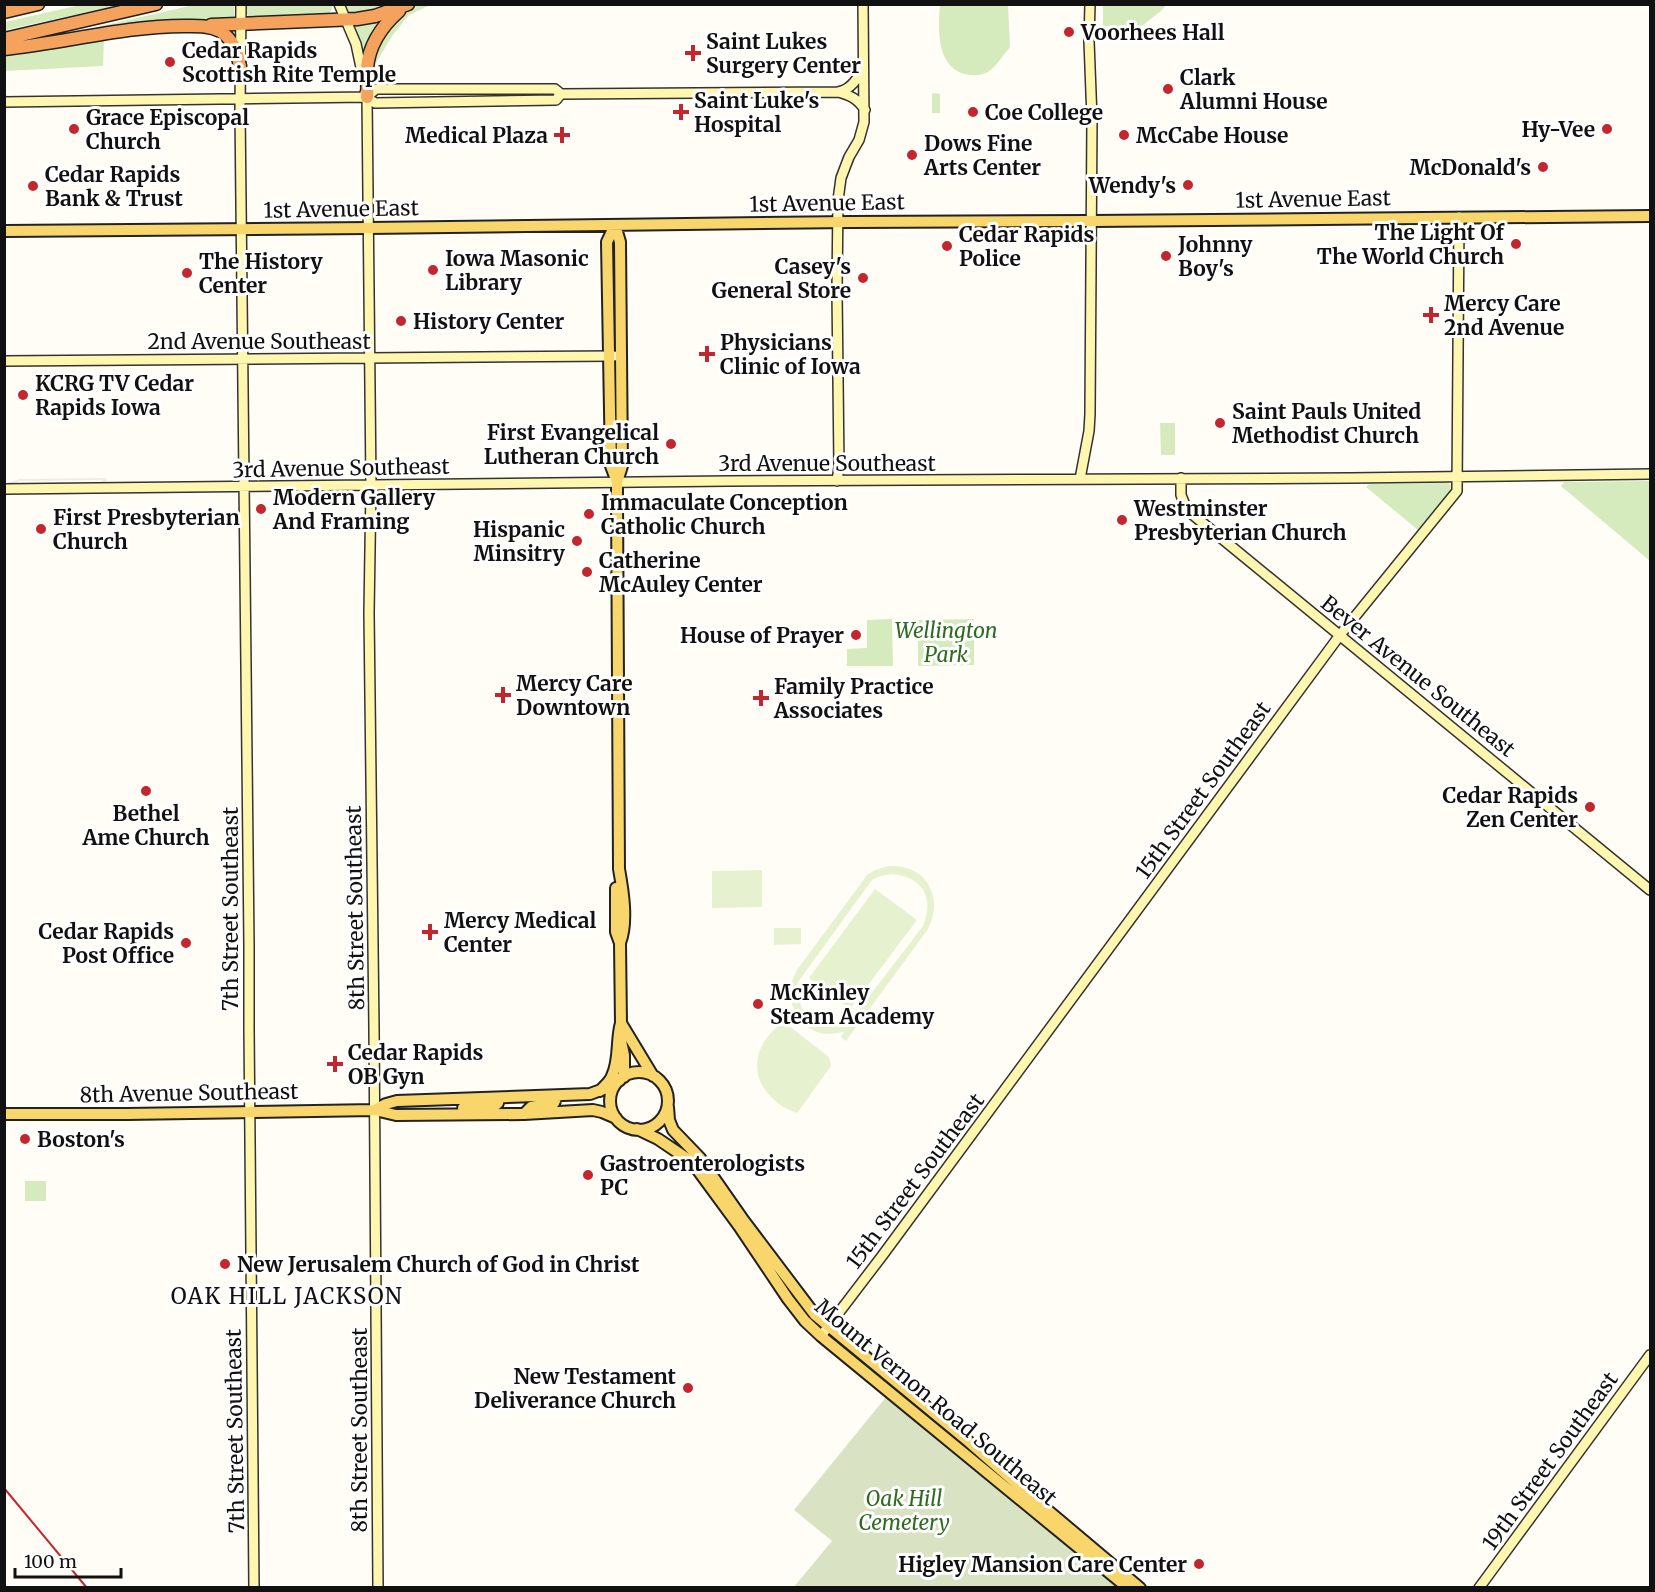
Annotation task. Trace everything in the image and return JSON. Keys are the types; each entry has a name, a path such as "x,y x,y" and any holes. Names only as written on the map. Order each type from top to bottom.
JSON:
{"highway":[{"path":"4,12 38,4"},
{"path":"4,39 156,4"},
{"path":"4,49 164,26 203,26 241,21 366,18 408,5"},
{"path":"367,97 367,66 372,49 384,26 408,5"},
{"path":"203,26 220,31 228,38 234,46 240,66"}],"main road":[{"name":"7th Street Southeast","path":"241,4 254,1587"},
{"name":"8th Street Southeast","path":"339,4 359,53 367,97 370,358 369,613 378,1587"},
{"path":"837,481 839,466 837,222 841,178 859,140 864,122 863,4"},
{"path":"1080,479 1089,431 1092,119 1090,4"},
{"path":"838,92 855,82 864,65"},
{"path":"367,97 376,89 555,89 561,94 838,92 856,99 865,110"},
{"path":"4,102 367,97 375,103 556,100 561,94"},
{"name":"1st Avenue East","path":"4,231 1650,216"},
{"name":"15th Street Southeast","path":"821,1336 1340,635 1452,500 1457,491 1458,476 1459,217"},
{"path":"600,1091 614,1074 620,1027 620,943 624,931 620,869 617,482 622,466 620,242 615,225"},
{"path":"615,225 607,242 611,466 617,482"},
{"name":"2nd Avenue Southeast","path":"4,361 621,356"},
{"name":"3rd Avenue Southeast","path":"4,489 1650,474"},
{"name":"Bever Avenue Southeast","path":"1181,478 1181,495 1186,510 1650,890"},
{"path":"620,1027 653,1076"},
{"path":"620,1027 624,1055 622,1078"},
{"path":"636,1072 645,1072 653,1076 661,1081 666,1089 668,1107 664,1115 653,1126 637,1130 622,1124 616,1118 610,1102 614,1087 622,1078 636,1072"},
{"name":"8th Avenue Southeast","path":"375,1110 398,1101 590,1094 622,1078"},
{"path":"524,1114 531,1107 554,1103 557,1096"},
{"path":"437,1115 446,1109 493,1107 498,1103 499,1098"},
{"name":"Mount Vernon Road Southeast","path":"668,1107 673,1130 700,1158 815,1315 946,1422 1140,1587"},
{"name":"8th Avenue Southeast","path":"4,1114 375,1110 396,1115 437,1115 593,1110 616,1118"},
{"name":"Mount Vernon Road Southeast","path":"637,1130 658,1139 692,1162 788,1299 805,1321 821,1336 1128,1587"},
{"name":"19th Street Southeast","path":"1479,1587 1650,1355"},
{"path":"878,1383 891,1387 922,1411 946,1422"}],"green space":[{"path":"333,4 328,14 249,18 246,5"},
{"path":"1103,4 1166,5 1142,26 1103,26"},
{"path":"80,5 120,5 5,30 5,22"},
{"path":"194,5 234,5 234,19 152,21 86,32 88,29"},
{"path":"345,5 399,5 350,16"},
{"path":"416,5 430,5 409,15 392,36 377,61 376,82 372,65 382,37 394,21"},
{"path":"940,5 1008,5 1010,47 988,72 977,75 965,74 956,70 949,63 944,55 939,35"},
{"path":"382,18 365,50 362,49 353,25"},
{"path":"104,39 103,66 5,71 5,55"},
{"path":"932,93 940,94 940,113 932,113"},
{"path":"1160,423 1175,423 1175,455 1161,455"},
{"path":"1650,481 1650,561 1561,486 1564,482"},
{"path":"1448,483 1451,485 1450,492 1418,530 1366,487 1369,484"},
{"name":"Wellington Park","path":"892,619 893,666 847,666 847,649 867,648 867,620"},
{"name":"Wellington Park","path":"974,619 974,665 918,666 918,620"},
{"path":"888,866 900,866 921,876 932,891 934,910 928,929 846,1041 841,1037 844,1032 820,1033 806,1026 796,1014 793,1006 791,983 797,970 867,875","holes":["891,874 902,876 918,884 926,897 926,916 923,926 851,1020 840,1025 820,1025 805,1014 798,994 798,982 872,880"]},
{"path":"762,870 762,907 712,908 712,871"},
{"path":"875,889 917,920 850,1009 809,978"},
{"path":"774,928 801,928 801,944 774,945"},
{"path":"784,1022 829,1057 831,1066 797,1113 781,1105 769,1094 758,1073 759,1051 773,1031"},
{"path":"25,1181 46,1181 46,1201 25,1201"},
{"name":"Oak Hill Cemetery","path":"886,1397 890,1397 1122,1588 793,1588 832,1541 794,1510"}],"shaded area":[{"path":"105,478 106,482 100,480 8,483 20,479"}],"railway":[{"path":"4,1488 87,1588"}],"place":[{"name":"Voorhees Hall","path":"1069,32"},
{"name":"Saint Lukes Surgery Center","path":"693,53"},
{"name":"Cedar Rapids Scottish Rite Temple","path":"170,62"},
{"name":"Clark Alumni House","path":"1168,89"},
{"name":"Saint Luke's Hospital","path":"681,112"},
{"name":"Coe College","path":"973,112"},
{"name":"Grace Episcopal Church","path":"74,129"},
{"name":"Hy-Vee","path":"1607,129"},
{"name":"Medical Plaza","path":"562,135"},
{"name":"McCabe House","path":"1124,135"},
{"name":"Dows Fine Arts Center","path":"912,155"},
{"name":"McDonald's","path":"1543,167"},
{"name":"Wendy's","path":"1188,185"},
{"name":"Cedar Rapids Bank & Trust","path":"33,186"},
{"name":"The Light Of The World Church","path":"1516,244"},
{"name":"Cedar Rapids Police","path":"947,246"},
{"name":"Johnny Boy's","path":"1166,256"},
{"name":"Iowa Masonic Library","path":"433,270"},
{"name":"The History Center","path":"187,273"},
{"name":"Casey's General Store","path":"863,278"},
{"name":"Mercy Care 2nd Avenue","path":"1431,315"},
{"name":"History Center","path":"401,321"},
{"name":"Physicians Clinic of Iowa","path":"707,354"},
{"name":"KCRG TV Cedar Rapids Iowa","path":"23,395"},
{"name":"Saint Pauls United Methodist Church","path":"1220,423"},
{"name":"First Evangelical Lutheran Church","path":"671,444"},
{"name":"Modern Gallery And Framing","path":"261,509"},
{"name":"Immaculate Conception Catholic Church","path":"589,514"},
{"name":"Westminster Presbyterian Church","path":"1122,520"},
{"name":"First Presbyterian Church","path":"41,529"},
{"name":"Hispanic Minsitry","path":"577,541"},
{"name":"Catherine McAuley Center","path":"587,572"},
{"name":"House of Prayer","path":"856,635"},
{"name":"Mercy Care Downtown","path":"503,695"},
{"name":"Family Practice Associates","path":"761,698"},
{"name":"Bethel Ame Church","path":"146,791"},
{"name":"Cedar Rapids Zen Center","path":"1590,807"},
{"name":"Mercy Medical Center","path":"430,932"},
{"name":"Cedar Rapids Post Office","path":"186,943"},
{"name":"McKinley Steam Academy","path":"758,1004"},
{"name":"Cedar Rapids OB Gyn","path":"335,1064"},
{"name":"Boston's","path":"25,1139"},
{"name":"Gastroenterologists PC","path":"588,1175"},
{"name":"New Jerusalem Church of God in Christ","path":"225,1264"},
{"name":"New Testament Deliverance Church","path":"688,1388"},
{"name":"Higley Mansion Care Center","path":"1199,1564"}],"district":[{"name":"OAK HILL JACKSON","path":"287,1296"}]}
